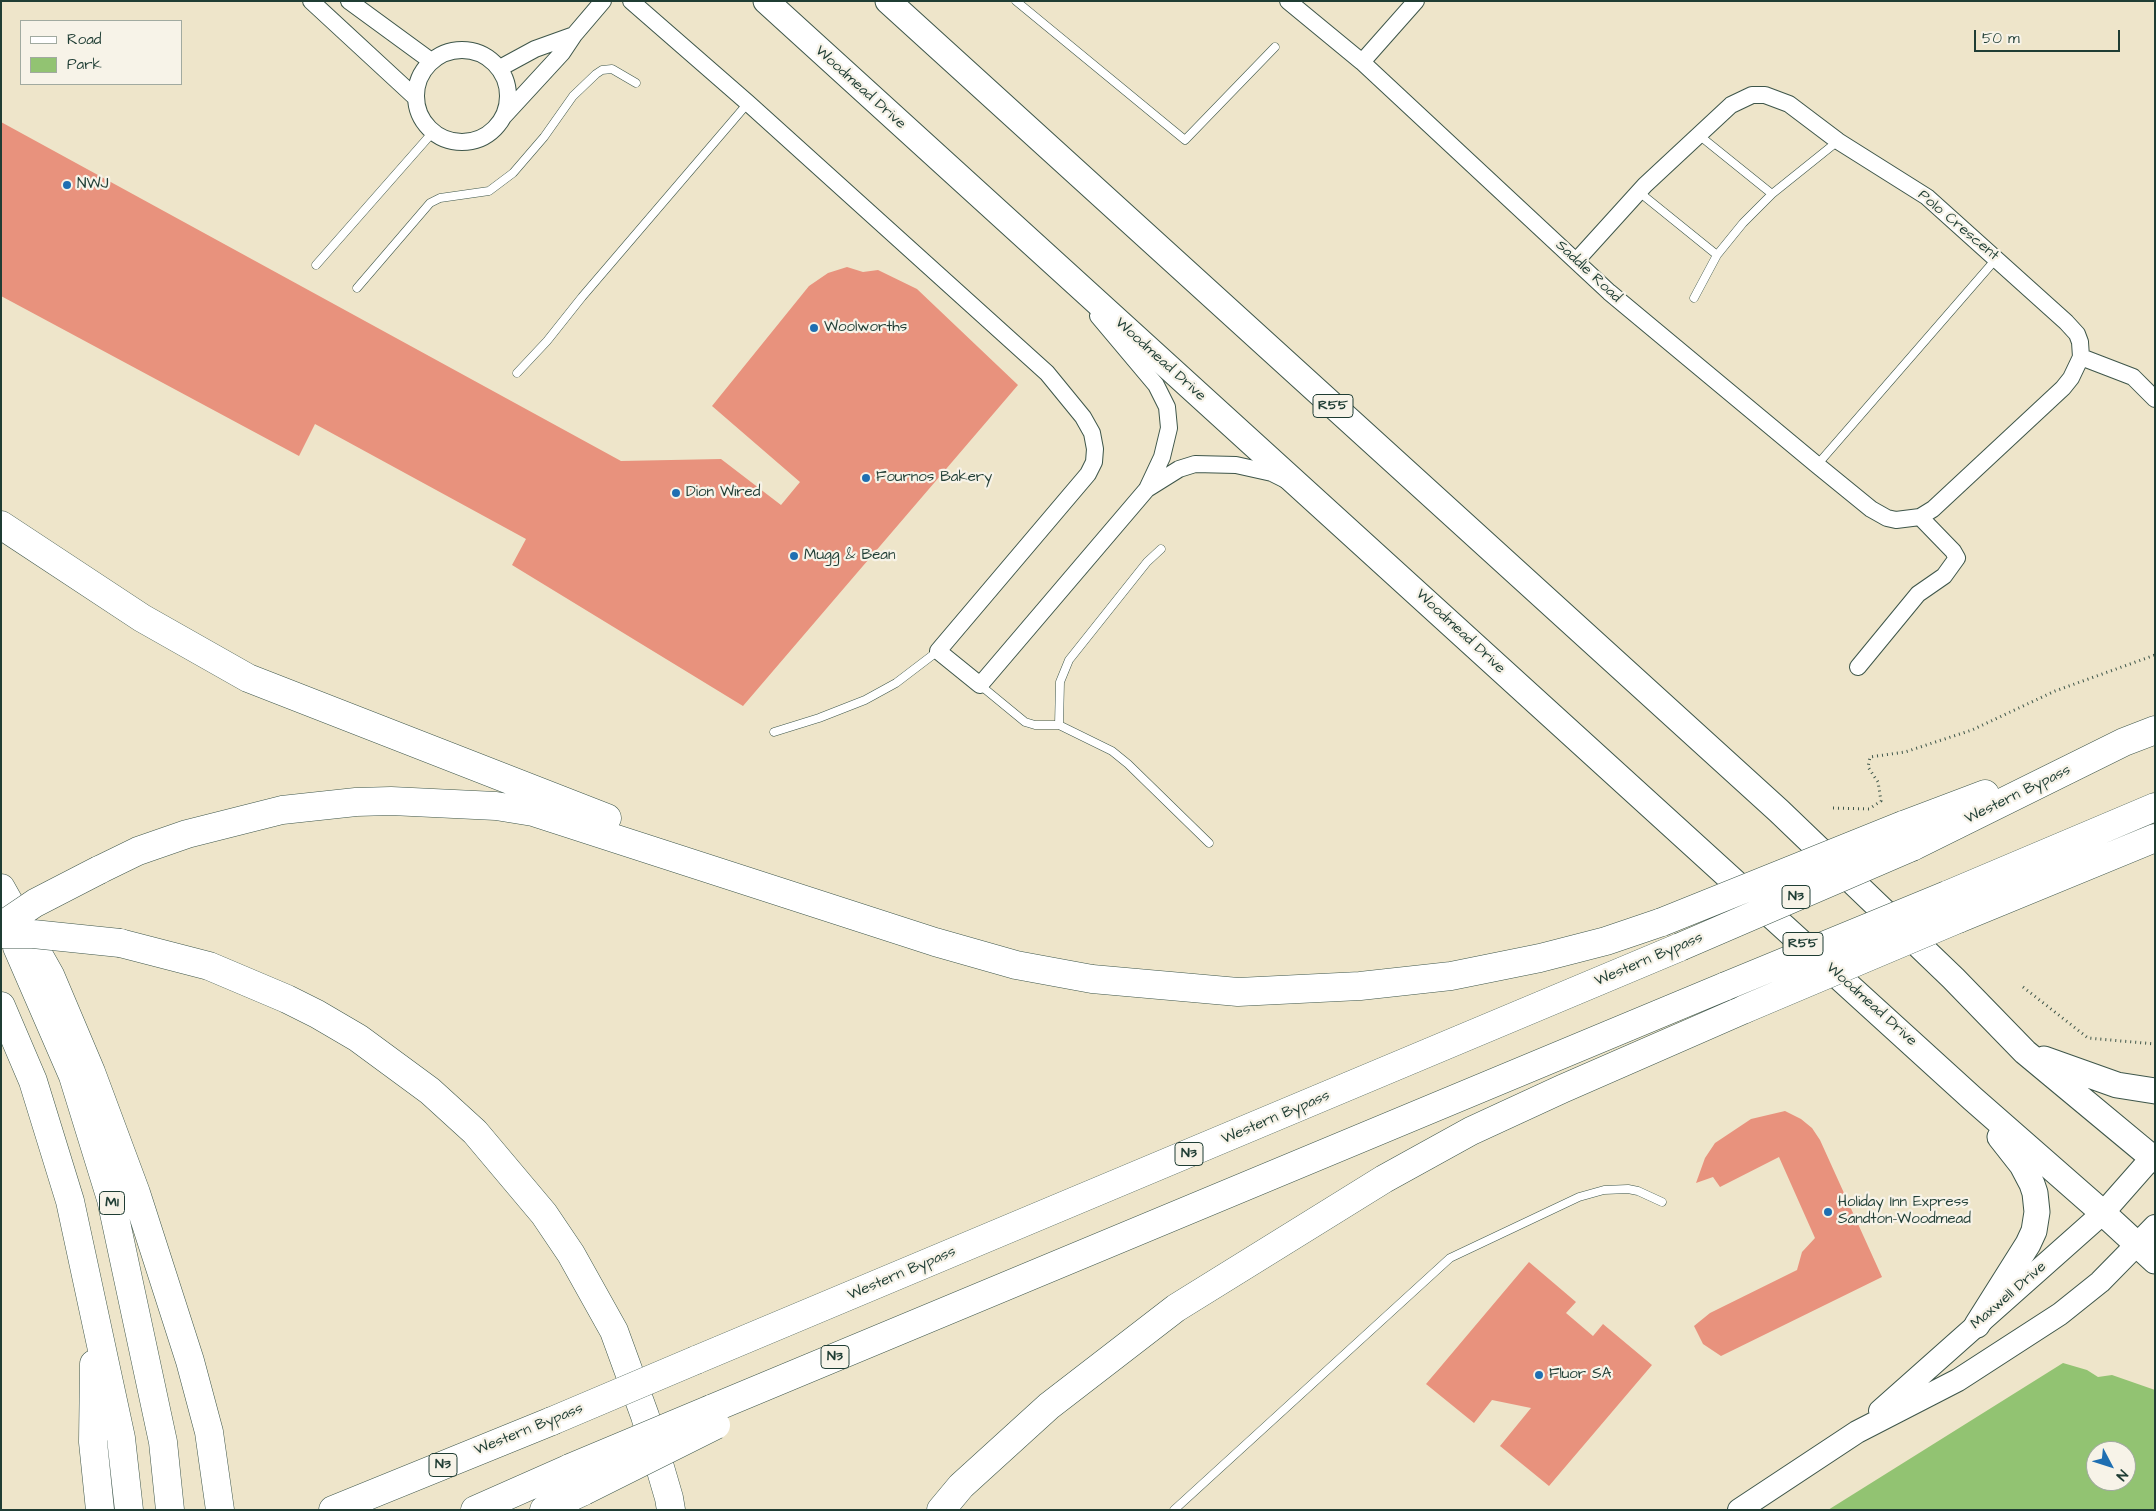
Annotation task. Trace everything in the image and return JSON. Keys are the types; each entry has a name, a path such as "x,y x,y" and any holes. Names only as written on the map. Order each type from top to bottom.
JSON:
{"highway":[{"path":"1,525 142,618 248,678 503,778 935,942"},
{"name":"Western Bypass","path":"333,1510 552,1421 1680,947 1907,836 2155,730"},
{"path":"1,926 35,903 99,870 138,851 187,834 282,810 365,802 427,801 533,812 935,942 1016,965 1092,979 1238,992 1360,986 1451,976 1540,958 1606,941 1907,836"},
{"name":"N3","path":"475,1510 570,1468 714,1417 960,1304 1947,895 2155,806"},
{"path":"941,1510 961,1486 1049,1406 1176,1308 1384,1179 1471,1132 1562,1088 1958,919 2155,838"},
{"path":"1,888 50,974 90,1072 136,1194 190,1361 209,1432 220,1510"},
{"name":"M1","path":"1,911 73,1076 111,1198 163,1442 170,1510"},
{"path":"1,934 33,934 120,943 209,966 287,998 310,1010 358,1038 430,1091 475,1132 544,1214 571,1254 614,1331 645,1416 671,1510"},
{"path":"1,1006 33,1081 70,1201 121,1438 129,1510"},
{"path":"95,1314 93,1442 100,1510"},
{"path":"544,1510 584,1491 714,1417"}],"main road":[{"path":"753,1 812,44"},
{"name":"Woodmead Drive","path":"766,1 1973,1099 2146,1253"},
{"name":"R55","path":"888,1 1779,811 1953,978 2025,1052 2154,1157"},
{"path":"2025,1052 2102,1081 2129,1088 2155,1091"},
{"path":"1973,1099 2026,1173 2035,1193 2037,1212 2034,1231 2028,1244 1977,1325"},
{"name":"Maxwell Drive","path":"1857,1432 2103,1213 2154,1157"},
{"name":"Maxwell Drive","path":"1739,1510 1857,1432 1958,1380 2060,1314 2100,1282 2146,1253 2155,1226"}],"street":[{"path":"311,1 416,98"},
{"path":"504,116 509,92 506,80 500,68 489,57 475,51 459,49 444,53 431,61 422,72 417,85 418,111 424,122 433,132 445,139 459,142 472,141 485,136 496,127 562,53 574,35 603,1"},
{"path":"631,1 748,103 1047,374 1083,416 1092,433 1095,450 1094,462 1088,474 938,651 980,685 1147,489 1179,469 1195,464 1236,464 1272,474 1307,492"},
{"name":"Saddle Road","path":"1288,1 1362,62 1577,260 1609,292 1817,465 1887,518 1903,520 1920,517"},
{"path":"1362,62 1416,1"},
{"path":"355,4 431,61"},
{"path":"500,68 535,49 574,35"},
{"name":"Polo Crescent","path":"1577,260 1639,192 1731,105 1752,95 1765,95 1790,104 1838,140 1928,197 2072,328 2080,342 2081,358"},
{"path":"1060,270 1156,385 1167,406 1169,428 1164,447 1147,489"},
{"path":"1858,667 1918,594 1944,576 1957,558 1953,551 1920,517 1933,509 2063,388 2081,358 2133,377 2155,399"}],"lane":[{"path":"1016,1 1185,140 1275,47"},
{"path":"357,288 430,204 440,198 489,191 512,173 544,137 573,96 596,74 602,70 612,69 636,83"},
{"path":"516,373 547,341 582,297 748,103"},
{"path":"316,265 433,132"},
{"path":"1700,136 1772,194"},
{"path":"1694,298 1717,255 1743,223 1772,194 1838,140"},
{"path":"1639,192 1717,255"},
{"path":"1817,465 1997,258"},
{"path":"1059,725 1060,682 1069,660 1147,562 1161,549"},
{"path":"774,732 819,718 865,700 896,682 938,651"},
{"path":"980,685 1025,722 1035,725 1059,725 1092,740 1112,752 1128,764 1209,843"},
{"path":"1174,1510 1450,1258 1579,1197 1604,1190 1628,1189 1638,1191 1662,1202"}],"path":[{"path":"1833,808 1870,809 1881,801 1878,782 1868,767 1870,757 1905,752 1972,730 2055,691 2155,655"},
{"path":"2023,987 2088,1038 2155,1044"}],"green space":[{"path":"2063,1363 2087,1370 2098,1377 2112,1375 2155,1390 2155,1510 1828,1510"}],"building":[{"path":"1,122 621,461 721,459 781,505 800,482 712,406 809,286 828,273 847,267 863,272 878,270 917,289 1018,385 743,706 512,565 526,539 315,424 299,456 1,296"},
{"name":"Holiday Inn Express Sandton-Woodmead","path":"1785,1111 1801,1119 1812,1128 1820,1140 1882,1277 1721,1356 1703,1344 1694,1326 1710,1313 1797,1270 1802,1252 1815,1238 1779,1157 1720,1187 1713,1177 1696,1183 1705,1158 1715,1143 1751,1119"},
{"name":"Fluor SA","path":"1529,1262 1576,1302 1566,1313 1593,1336 1603,1324 1652,1365 1549,1486 1500,1446 1531,1408 1492,1400 1474,1423 1426,1384"}],"place":[{"name":"NWJ","path":"67,185"},
{"name":"Woolworths","path":"814,328"},
{"name":"Fournos Bakery","path":"866,478"},
{"name":"Dion Wired","path":"676,493"},
{"name":"Mugg & Bean","path":"794,556"},
{"name":"Holiday Inn Express Sandton-Woodmead","path":"1828,1212"},
{"name":"Fluor SA","path":"1539,1375"}]}
